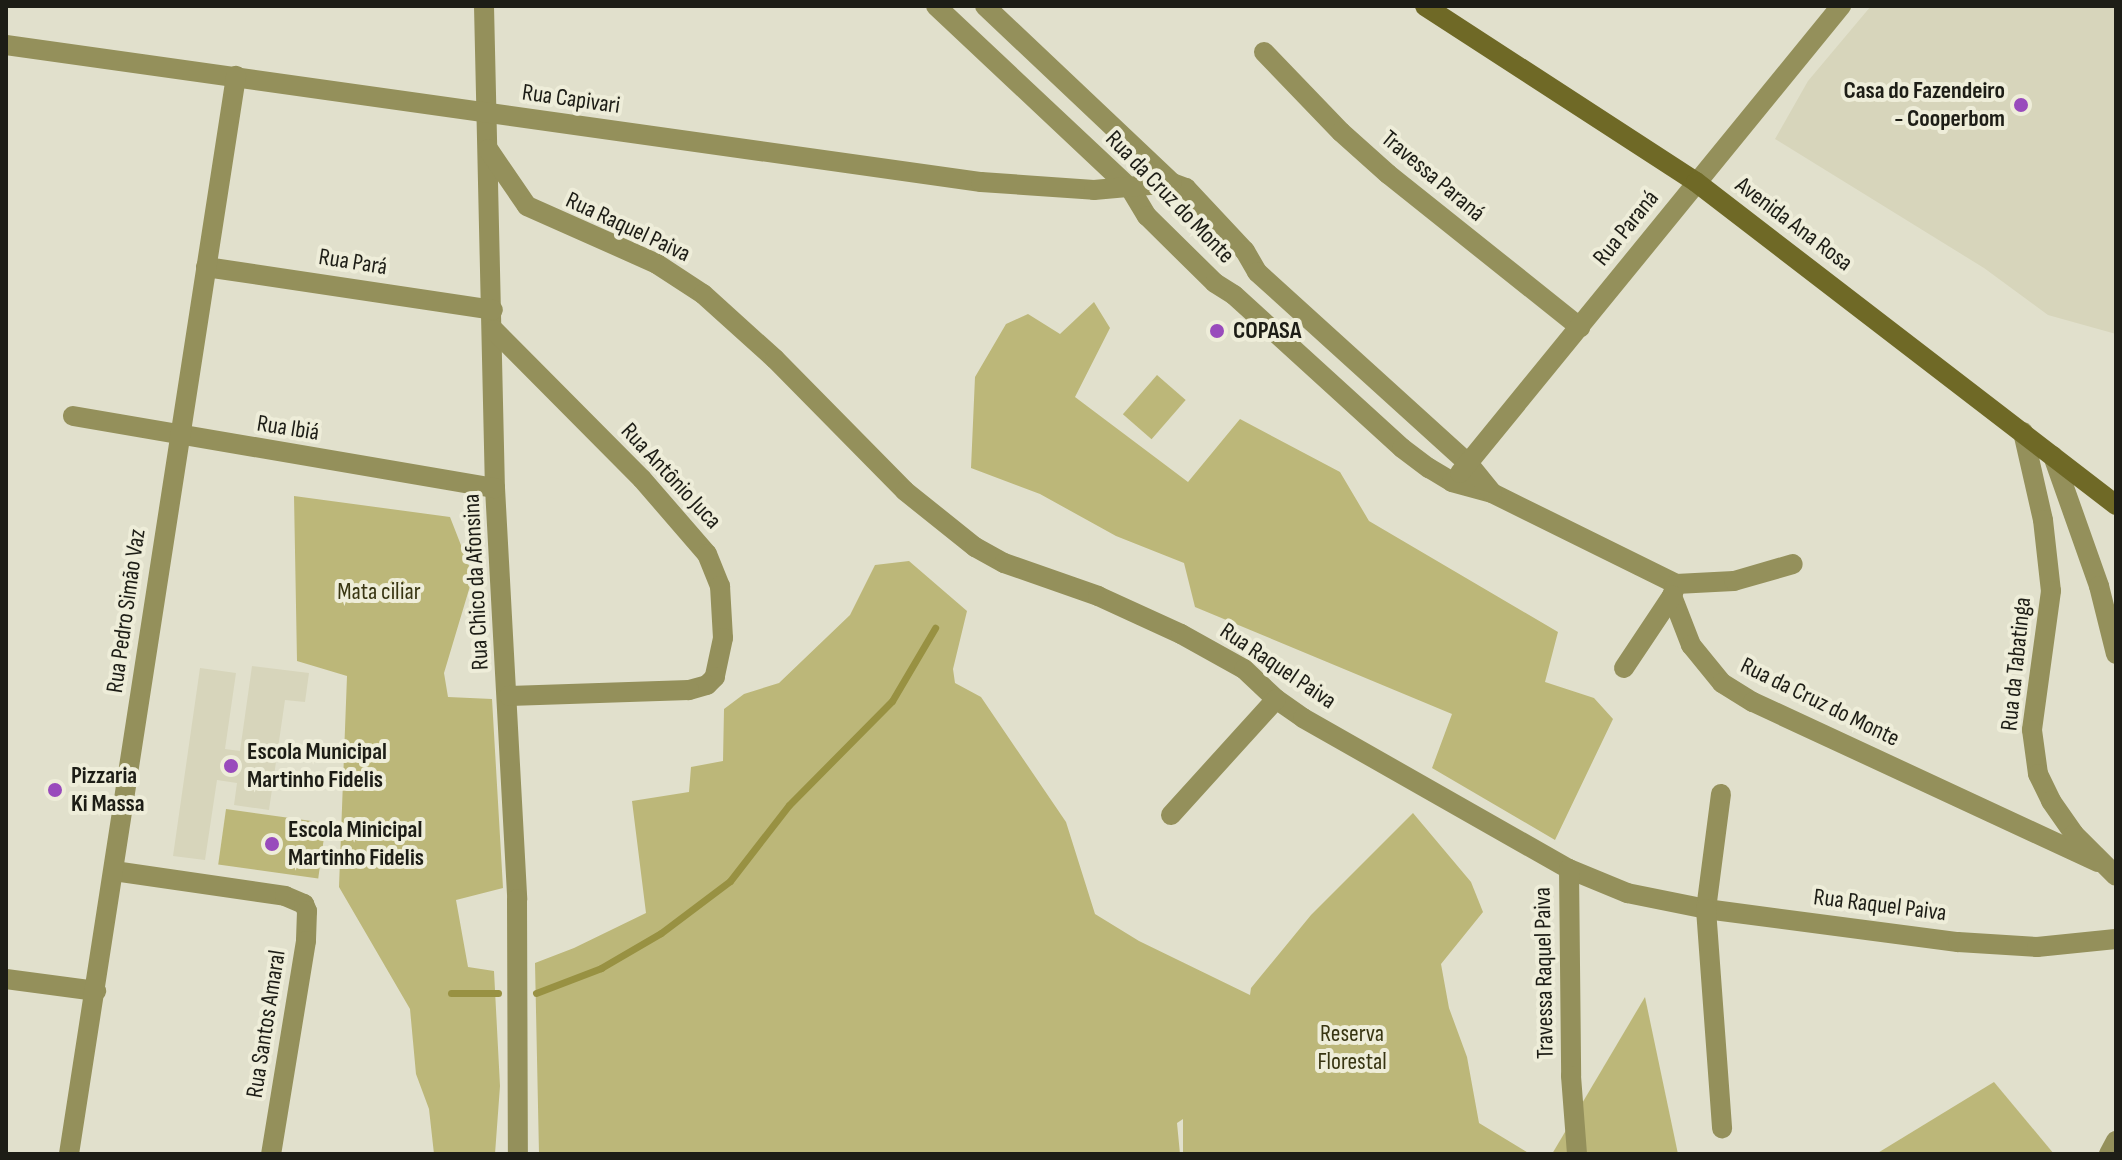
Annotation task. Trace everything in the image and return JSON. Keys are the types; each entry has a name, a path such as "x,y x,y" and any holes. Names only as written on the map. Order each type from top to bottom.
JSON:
{"main road":[{"name":"Avenida Ana Rosa","path":"1425,6 1696,182 2116,505"}],"street":[{"name":"Rua Chico da Afonsina","path":"484,6 495,488 509,696 517,899 518,1154"},
{"name":"Rua da Cruz do Monte","path":"936,6 1130,188 1147,216 1215,283 1234,295 1402,448 1452,482 1492,493 1674,590 1691,645 1722,683 1753,702 2098,862"},
{"name":"Rua da Cruz do Monte","path":"985,6 1172,183 1186,188 1245,251 1257,272 1468,463 1492,493"},
{"name":"Rua Paraná","path":"1452,482 1841,6"},
{"name":"Rua Capivari","path":"6,45 981,182 1045,189 1130,188 1172,183"},
{"name":"Travessa Paraná","path":"1264,52 1341,132 1388,174 1580,327"},
{"name":"Rua Pedro Simão Vaz","path":"69,1154 236,76"},
{"name":"Rua Raquel Paiva","path":"488,149 527,206 657,264 703,294 775,359 905,491 975,547 1004,563 1098,596 1181,634 1244,669 1276,699 1569,869 1627,893 1706,909 1958,942 2037,947 2116,939"},
{"name":"Rua Pará","path":"206,267 493,320"},
{"name":"Rua Antônio Juca","path":"493,320 642,479 707,554 720,586 723,638 721,663 715,677 707,685 667,691 509,696"},
{"name":"Rua Ibiá","path":"73,416 495,488"},
{"name":"Rua da Tabatinga","path":"2023,432 2043,520 2051,591 2036,688 2034,753 2038,774 2051,801 2098,862 2116,876"},
{"path":"2053,456 2099,586 2116,654"},
{"path":"1624,668 1674,590 1734,581 1793,564"},
{"path":"1171,815 1276,699"},
{"path":"1721,794 1706,909 1722,1128"},
{"name":"Travessa Raquel Paiva","path":"1569,869 1571,1076 1577,1154"},
{"name":"Rua Santos Amaral","path":"114,871 285,896 304,904 308,931 271,1154"},
{"path":"6,979 96,991"}],"shaded area":[{"path":"1871,6 2116,6 2116,334 2048,315 1984,268 1775,139 1808,81"},
{"name":"Escola Municipal Martinho Fidelis","path":"252,666 309,673 305,702 285,700 269,810 234,805 237,783 217,780 205,860 173,856 200,668 236,673 225,749 240,751"}],"green space":[{"path":"1094,302 1110,328 1075,397 1188,482 1240,419 1340,472 1369,521 1558,632 1545,682 1594,698 1613,719 1555,840 1432,768 1452,714 1195,607 1184,563 1116,536 1040,494 971,468 975,377 1006,324 1028,314 1060,334"},
{"path":"1157,375 1186,400 1152,439 1123,414"},
{"name":"Mata ciliar","path":"294,496 450,517 473,576 444,673 448,697 492,699 503,888 456,900 468,967 494,971 500,1086 495,1154 434,1154 429,1109 416,1074 410,1009 339,887 347,676 297,661"},
{"name":"Reserva Florestal","path":"909,561 967,611 953,669 955,683 981,697 1066,822 1095,914 1139,941 1250,995 1251,988 1311,915 1413,813 1471,882 1483,912 1441,964 1449,1008 1467,1057 1479,1123 1530,1154 1183,1154 1183,1119 1177,1123 1180,1154 539,1154 535,963 646,913 632,801 689,792 691,767 723,761 724,709 744,694 779,683 850,615 875,565"},
{"name":"Escola Minicipal Martinho Fidelis","path":"226,809 326,823 318,879 218,864"},
{"path":"1645,997 1678,1154 1552,1154"},
{"path":"1994,1082 2054,1154 1876,1154"}],"waterway":[{"path":"536,993 601,968 661,933 730,881 789,805 892,701 935,628"},
{"path":"451,993 498,993"}],"place":[{"name":"Casa do Fazendeiro - Cooperbom","path":"2021,105"},
{"name":"COPASA","path":"1217,331"},
{"name":"Escola Municipal Martinho Fidelis","path":"231,766"},
{"name":"Pizzaria Ki Massa","path":"55,790"},
{"name":"Escola Minicipal Martinho Fidelis","path":"272,844"}]}
